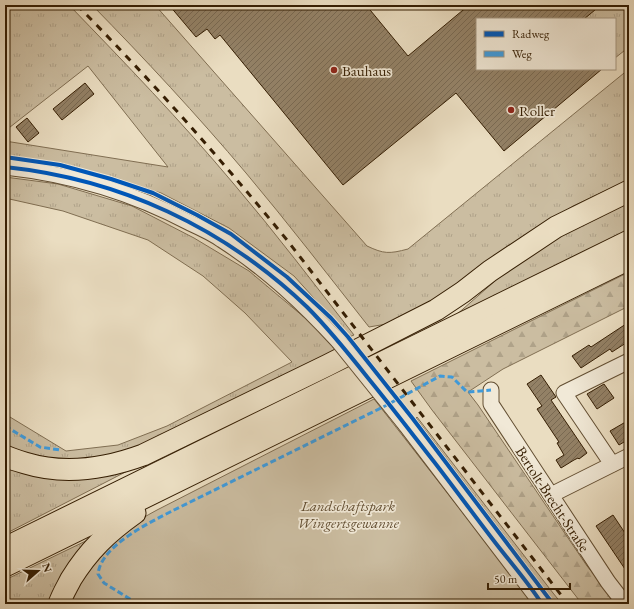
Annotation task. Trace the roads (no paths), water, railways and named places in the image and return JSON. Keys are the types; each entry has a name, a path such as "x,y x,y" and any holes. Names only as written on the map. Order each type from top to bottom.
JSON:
{"highway":[{"path":"5,456 36,466 71,470 102,467 125,462 143,455 328,365 436,310 463,292 490,270 556,227 629,191"},
{"path":"5,548 629,241"},
{"path":"395,356 412,338 476,294 499,272 509,259"},
{"path":"5,566 629,259"},
{"path":"59,604 61,597 91,550 125,520 181,480"}],"street":[{"path":"5,167 43,172 87,182 128,194 179,217 221,239 256,264 293,294 339,342 405,424 542,604"},
{"path":"612,464 564,393 629,361"},
{"name":"Bertolt-Brecht-Straße","path":"491,390 492,404 608,582 625,604"},
{"path":"551,495 629,456"}],"railway":[{"path":"77,5 185,120 287,240 568,604"}],"place":[{"name":"Bauhaus","path":"334,70"},
{"name":"Roller","path":"511,110"}],"park label":[{"name":"Landschaftspark Wingertsgewanne","path":"348,514"}]}
